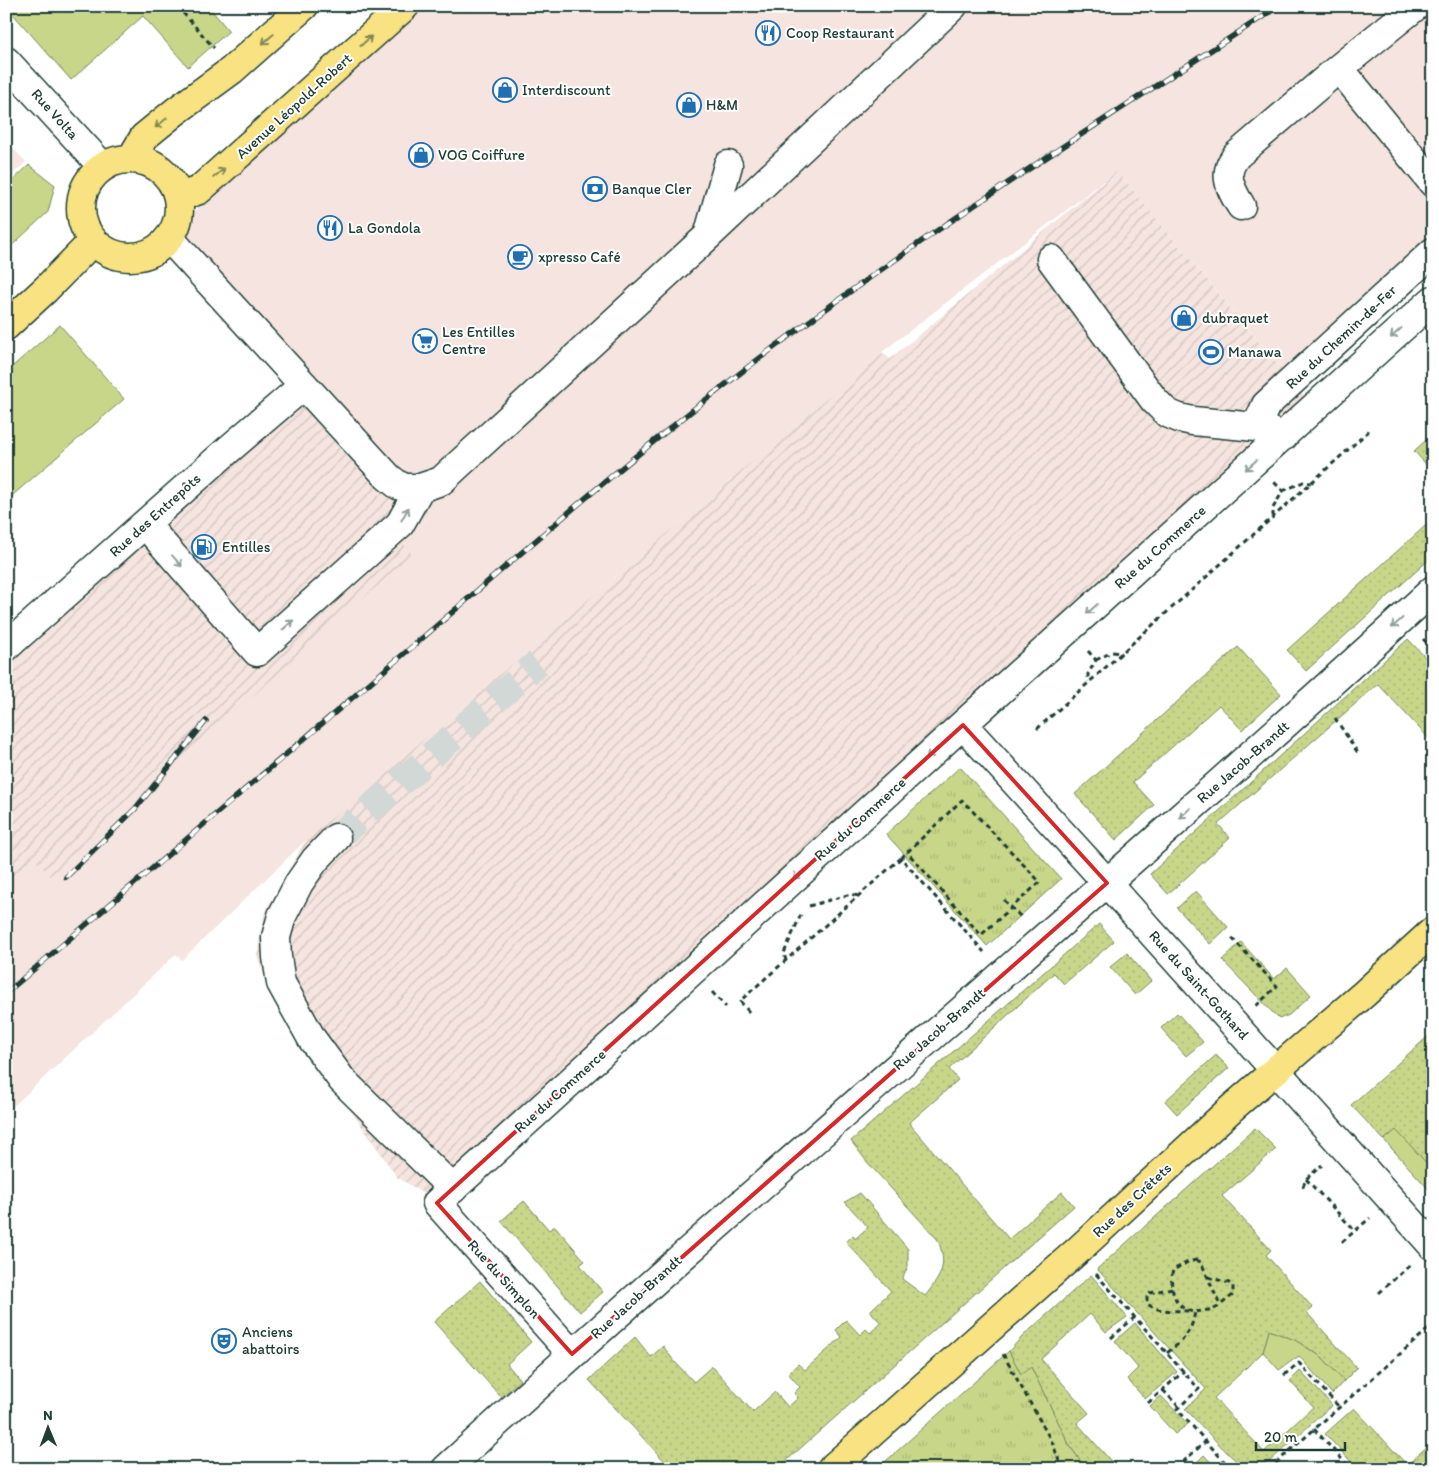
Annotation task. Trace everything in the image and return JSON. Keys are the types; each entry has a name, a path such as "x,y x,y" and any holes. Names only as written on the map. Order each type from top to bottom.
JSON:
{"main road":[{"path":"131,159 144,137 232,70 304,6"},
{"name":"Avenue Léopold-Robert","path":"178,198 199,190 405,6"},
{"path":"131,159 144,161 156,166 166,175 178,198 179,208 178,219 174,229 169,238 160,247 150,253 126,257 113,255 93,241 86,231 80,208 86,184 94,174 103,167 121,160 131,159"},
{"path":"6,326 93,241"},
{"name":"Rue des Crêtets","path":"832,1469 1076,1252 1234,1107 1433,931"}],"street":[{"path":"169,238 388,478 406,488 420,488 441,480 456,467 708,236 953,6"},
{"path":"1241,206 1229,180 1229,168 1236,156 1339,68 1416,6"},
{"name":"Rue Volta","path":"6,61 103,167"},
{"path":"1339,68 1433,183"},
{"path":"708,236 728,165"},
{"name":"Rue du Chemin-de-Fer","path":"1256,427 1266,405 1433,252"},
{"path":"1051,259 1154,400 1167,413 1193,421 1256,427 1284,436"},
{"name":"Rue du Commerce","path":"445,1196 1433,300"},
{"name":"Rue des Entrepôts","path":"6,646 304,385"},
{"path":"145,524 257,652 400,524 420,488"},
{"name":"Rue Jacob-Brandt","path":"446,1469 572,1354 1310,703 1433,590"},
{"name":"Rue du Saint-Gothard","path":"963,725 1276,1071 1424,1253"},
{"name":"Rue du Simplon","path":"336,838 299,883 282,916 276,937 281,983 312,1039 342,1080 445,1196 572,1354"}],"path":[{"path":"177,6 208,41"},
{"path":"1037,729 1371,429"},
{"path":"1273,517 1273,508 1283,490 1303,482 1312,483"},
{"path":"1275,483 1283,490"},
{"path":"1084,647 1096,660"},
{"path":"1088,683 1088,674 1096,660 1112,652 1122,653"},
{"path":"1337,720 1358,753"},
{"path":"749,1012 740,1001 901,858 907,852 962,800 1040,882 981,935 907,852"},
{"path":"901,858 989,958"},
{"path":"786,961 784,953 804,907 851,894 858,896"},
{"path":"1004,900 1021,917"},
{"path":"1232,938 1277,986 1255,1007"},
{"path":"710,989 726,1007"},
{"path":"1303,1187 1306,1179 1326,1162"},
{"path":"1306,1179 1354,1231"},
{"path":"1342,1242 1374,1214"},
{"path":"1076,1252 1199,1388 1179,1407"},
{"path":"1379,1293 1424,1253"},
{"path":"1189,1311 1177,1300 1172,1288 1171,1279 1174,1270 1188,1262 1198,1260 1201,1262 1219,1303 1218,1306"},
{"path":"1172,1288 1150,1293 1146,1299 1149,1306 1160,1310 1210,1310 1233,1295 1233,1286 1229,1283 1207,1277"},
{"path":"1167,1353 1186,1336 1193,1324 1196,1311"},
{"path":"1112,1338 1135,1317"},
{"path":"1271,1468 1433,1326"},
{"path":"989,1329 1053,1444 1062,1469"},
{"path":"1429,1329 1433,1334"},
{"path":"1284,1375 1299,1363 1339,1407"},
{"path":"1148,1403 1184,1372"},
{"path":"1163,1390 1179,1407 1177,1409 1231,1469"},
{"path":"1314,1429 1350,1469"},
{"path":"1183,1462 1206,1441"}],"highlighted area":[{"path":"963,725 1107,883 572,1354 437,1203"}],"shaded area":[{"path":"424,6 1433,6 1433,266 1297,387 1117,171 882,352 540,640 306,840 182,960 176,954 6,1113 6,881 34,858 50,875 411,555 401,542 432,515 173,231"},
{"path":"6,141 26,162 6,180"},
{"path":"1117,171 1308,401 710,935 432,1199 397,1177 273,998 257,956 264,914 306,840 882,352 890,359"},
{"path":"316,388 432,515 401,541 412,555 50,876 34,858 6,881 6,665 211,484"}],"green space":[{"path":"6,6 208,6 229,31 188,67 143,16 71,80"},
{"path":"29,165 55,185 48,212 6,251 6,187"},
{"path":"60,325 124,399 6,501 6,372"},
{"path":"1433,434 1433,472 1414,451"},
{"path":"1433,519 1433,556 1306,671 1287,650"},
{"path":"1408,639 1426,658 1433,652 1433,743 1378,684 1218,824 1230,838 1168,894 1150,874"},
{"path":"1238,647 1281,694 1242,730 1219,705 1133,782 1154,805 1116,840 1075,794"},
{"path":"960,767 1061,879 987,946 886,834"},
{"path":"1196,891 1228,927 1210,944 1177,908"},
{"path":"1099,924 1114,941 1064,984 1054,973 949,1069 958,1080 909,1123 1009,1239 1062,1192 1074,1206 777,1469 672,1469 589,1380 635,1337 651,1357 663,1346 694,1382 712,1366 753,1412 775,1392 788,1407 798,1398 794,1393 800,1387 788,1373 798,1364 805,1370 842,1337 836,1330 846,1320 860,1335 866,1329 870,1333 881,1323 870,1311 891,1291 846,1242 853,1235 855,1239 868,1227 845,1202 860,1193 908,1249 908,1266 902,1279 925,1296 941,1270 942,1257 938,1240 868,1163 851,1141"},
{"path":"1241,942 1274,979 1287,968 1311,995 1289,1015 1279,1019 1222,960"},
{"path":"1127,953 1151,981 1135,995 1110,967"},
{"path":"1177,1013 1203,1042 1186,1056 1161,1028"},
{"path":"1433,1032 1433,1170 1396,1130 1384,1140 1351,1105"},
{"path":"1216,1055 1229,1068 1177,1114 1165,1101"},
{"path":"1255,1128 1276,1149 1222,1196 1271,1250 1266,1255 1313,1308 1307,1313 1357,1368 1344,1381 1322,1357 1295,1340 1269,1330 1263,1352 1214,1398 1264,1452 1313,1407 1290,1381 1300,1371 1332,1405 1270,1461 1251,1467 1244,1466 1232,1457 1185,1409 1206,1389 1097,1269"},
{"path":"1396,1129 1433,1170 1433,1194 1384,1140"},
{"path":"524,1201 549,1230 555,1226 585,1261 580,1265 603,1292 580,1312 501,1221"},
{"path":"1091,1275 1127,1317 1106,1332 1090,1314 1041,1359 1089,1413 1077,1423 1118,1469 1086,1469 1070,1446 1031,1367 1021,1374 1009,1351"},
{"path":"480,1281 531,1342 507,1364 520,1380 501,1397 434,1322"},
{"path":"1135,1323 1177,1372 1145,1399 1127,1379 1138,1368 1115,1341"},
{"path":"1269,1330 1295,1340 1322,1357 1344,1381 1332,1394 1299,1356 1279,1370 1263,1352"},
{"path":"1009,1351 1021,1374 1031,1367 1070,1446 1086,1469 877,1469"},
{"path":"1161,1396 1188,1424 1175,1434 1150,1406"},
{"path":"1354,1408 1407,1465 1433,1441 1433,1469 1358,1469 1325,1434"},
{"path":"1204,1455 1217,1469 1190,1469"}],"tunnel":[{"path":"336,838 538,663"}],"railway":[{"path":"6,993 570,511 730,381 863,282 932,234 1279,6"},
{"path":"66,877 135,809 206,721"}],"place":[{"name":"Coop Restaurant","path":"768,33"},
{"name":"Interdiscount","path":"505,90"},
{"name":"H&M","path":"689,105"},
{"name":"VOG Coiffure","path":"421,155"},
{"name":"Banque Cler","path":"595,189"},
{"name":"La Gondola","path":"330,228"},
{"name":"xpresso Café","path":"520,257"},
{"name":"dubraquet","path":"1184,318"},
{"name":"Les Entilles Centre","path":"425,341"},
{"name":"Manawa","path":"1211,352"},
{"name":"Entilles","path":"204,547"},
{"name":"Anciens abattoirs","path":"224,1341"}]}
